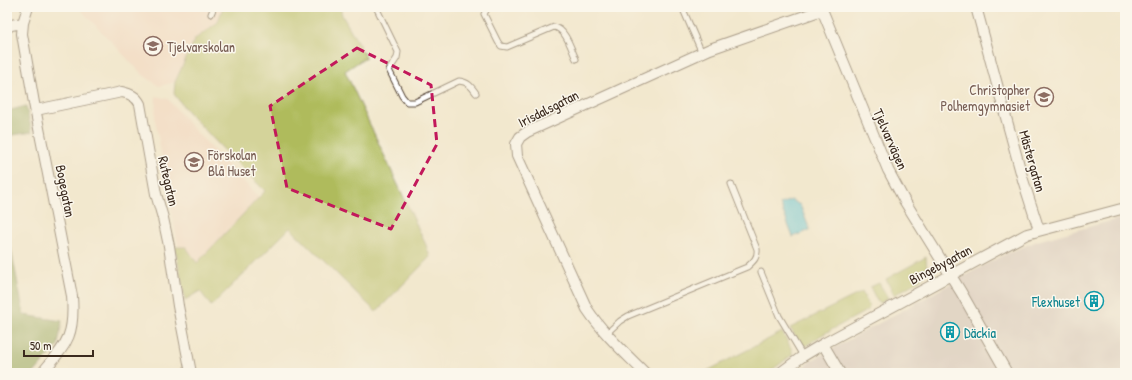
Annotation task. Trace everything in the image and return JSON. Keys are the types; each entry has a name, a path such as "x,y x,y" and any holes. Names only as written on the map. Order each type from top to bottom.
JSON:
{"street":[{"name":"Bogegatan","path":"28,7 23,23 22,34 72,296 73,313 71,332 68,340 62,350 42,373"},
{"name":"Mästergatan","path":"976,7 1021,172 1039,230"},
{"name":"Irisdalsgatan","path":"645,373 606,334 587,309 517,156 515,150 516,144 524,135 535,128 702,53 821,8"},
{"name":"Tjelvarvägen","path":"821,8 888,170 1007,373"},
{"path":"8,25 23,23"},
{"name":"Rutegatan","path":"36,110 122,92 129,94 138,100 140,104 156,194 169,246 191,373"},
{"name":"Bingebygatan","path":"780,373 803,356 823,344 950,274 1027,234 1125,208"},
{"path":"823,344 840,373"}],"lane":[{"path":"211,14 214,7"},
{"path":"376,7 398,52 397,58 389,70 402,96 407,102 415,102 459,81 466,81 476,93"},
{"path":"488,7 484,14 501,46 507,47 554,27 559,28 563,32 576,59"},
{"path":"682,7 702,53"},
{"path":"606,334 628,316 747,267 754,261 758,254 757,249 732,184"},
{"path":"761,272 779,316 803,356"}],"highlighted area":[{"path":"357,48 431,85 437,144 391,229 287,188 270,106"}],"shaded area":[{"name":"Tjelvarskolan","path":"78,7 223,7 218,22 195,39 175,82 159,86 143,75"},
{"name":"Förskolan Blå Huset","path":"156,96 168,99 195,131 259,197 197,263 186,247 179,247 178,245 155,120"},
{"path":"1125,217 1125,373 795,373 812,360 1001,256 1037,241"}],"green space":[{"path":"223,7 340,7 342,15 366,57 345,71 426,245 430,257 376,312 290,228 211,306 200,291 185,300 175,247 186,247 197,263 265,191 187,111 174,94 175,82 195,39 218,22"},
{"path":"26,106 32,132 7,136 7,111"},
{"path":"7,228 24,315 62,321 58,345 34,373 13,373 7,369"},
{"path":"926,257 927,270 920,280 894,295 886,279"},
{"path":"879,283 888,298 881,303 877,301 870,287"},
{"path":"862,292 869,306 868,310 820,336 806,346 801,345 790,328"},
{"path":"782,332 792,350 792,355 768,373 703,373"}],"water":[{"path":"791,200 800,205 810,230 793,237 780,204"}],"place":[{"name":"Tjelvarskolan","path":"153,46"},
{"name":"Christopher Polhemgymnasiet","path":"1044,97"},
{"name":"Förskolan Blå Huset","path":"194,162"},
{"name":"Flexhuset","path":"1094,301"},
{"name":"Däckia","path":"950,332"}]}
